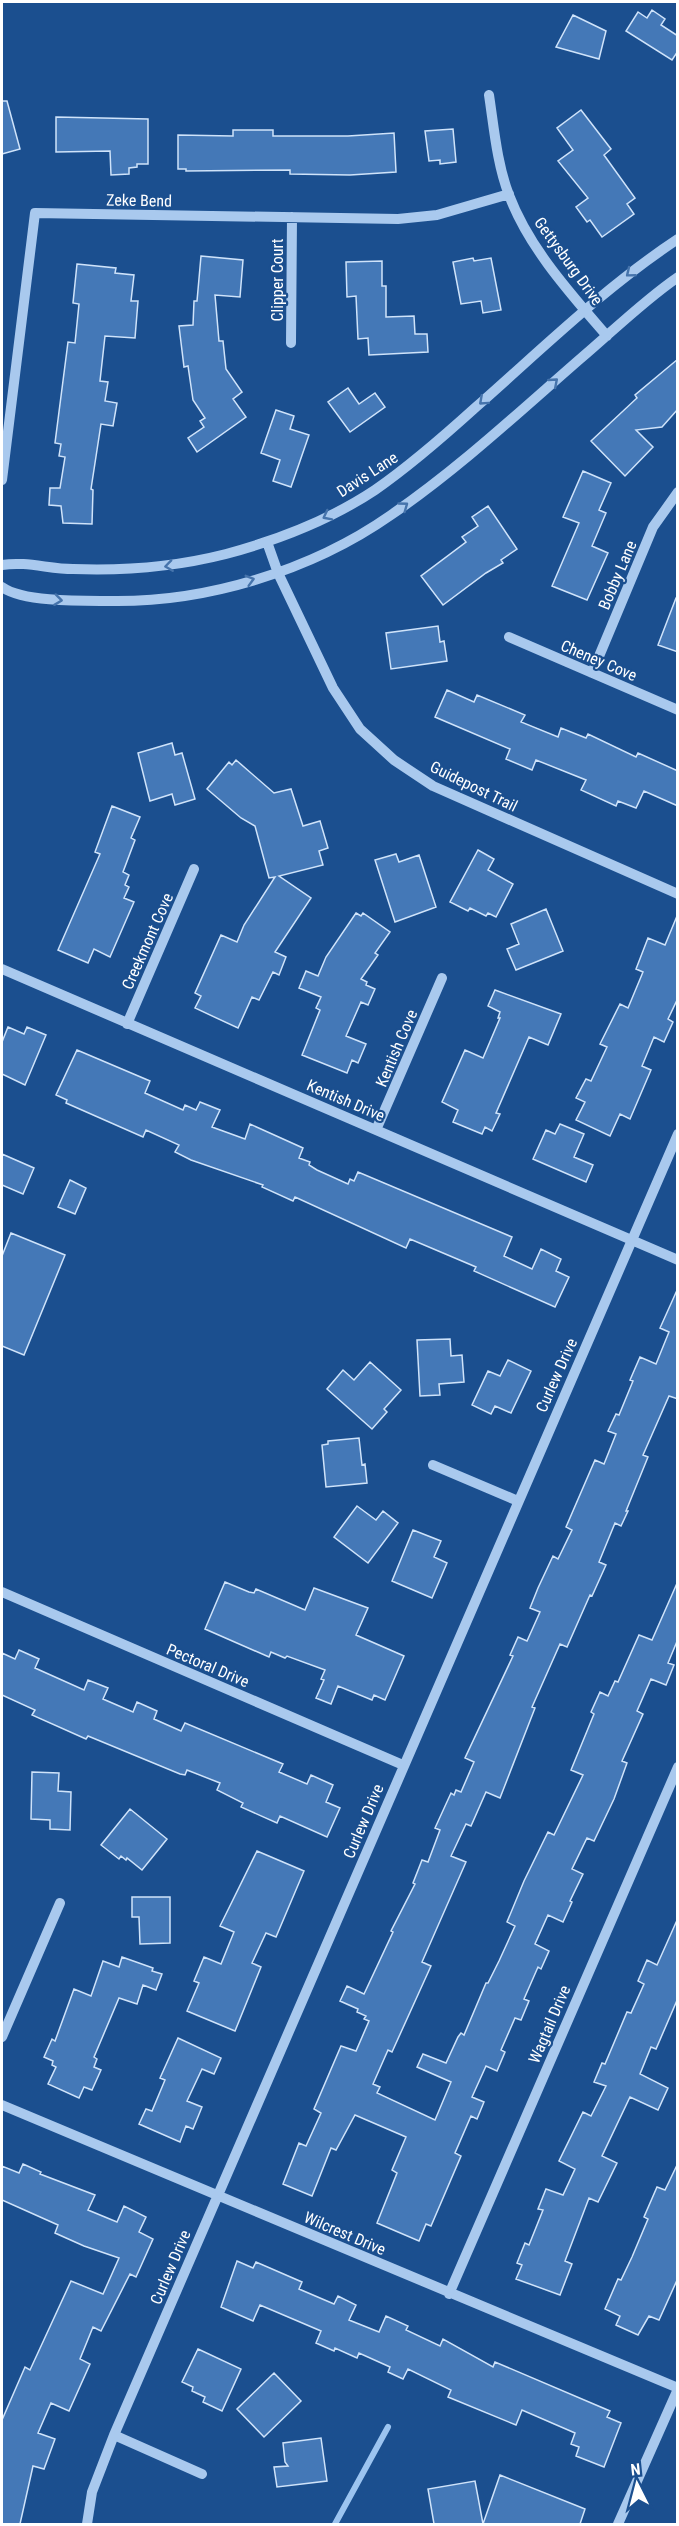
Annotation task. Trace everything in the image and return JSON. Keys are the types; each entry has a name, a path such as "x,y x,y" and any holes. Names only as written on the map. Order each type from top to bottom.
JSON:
{"street":[{"name":"Gettysburg Drive","path":"489,95 496,141 509,194 523,226 542,256 607,336"},
{"name":"Zeke Bend","path":"2,480 35,213 398,219 437,214 509,194"},
{"name":"Clipper Court","path":"291,343 292,217"},
{"name":"Davis Lane","path":"2,565 16,563 70,569 129,570 176,565 267,542 324,519 382,484 423,454 585,310 678,238"},
{"path":"2,587 11,594 69,601 130,602 181,596 278,573 336,547 406,504 441,479 678,277"},
{"name":"Bobby Lane","path":"592,673 653,528 678,492"},
{"name":"Guidepost Trail","path":"267,542 278,573 333,688 360,729 394,759 433,786 678,894"},
{"name":"Cheney Cove","path":"509,637 678,710"},
{"name":"Creekmont Cove","path":"127,1024 194,869"},
{"name":"Kentish Drive","path":"2,969 678,1260"},
{"name":"Kentish Cove","path":"376,1130 442,978"},
{"name":"Curlew Drive","path":"87,2524 92,2492 114,2434 678,1134"},
{"path":"434,1465 518,1501"},
{"name":"Pectoral Drive","path":"2,1592 403,1765"},
{"name":"Wagtail Drive","path":"449,2294 678,1767"},
{"path":"2,2037 60,1903"},
{"name":"Wilcrest Drive","path":"2,2105 678,2388"},
{"path":"618,2524 678,2388"},
{"path":"114,2434 202,2474"}],"building":[{"path":"652,10 665,19 661,25 678,36 678,51 672,60 626,31 638,12 647,18"},
{"path":"573,15 606,31 599,59 556,47"},
{"path":"2,101 7,101 20,149 2,154"},
{"path":"581,110 611,149 604,155 635,198 627,204 634,214 602,237 590,220 587,222 576,207 588,198 558,161 573,150 557,128"},
{"path":"56,117 148,119 148,164 137,164 137,167 129,168 129,174 111,175 110,151 56,152"},
{"path":"453,129 456,162 440,164 440,160 429,161 425,131"},
{"path":"233,130 273,130 273,136 348,136 394,133 396,172 350,175 290,174 290,170 186,171 186,169 178,169 178,135 233,136"},
{"path":"201,256 243,260 240,297 215,295 219,341 223,341 226,369 242,392 233,399 246,417 197,452 188,438 204,427 200,421 205,418 193,400 188,366 184,367 179,326 193,325"},
{"path":"473,258 474,261 491,258 501,310 483,313 481,301 461,304 453,262"},
{"path":"382,261 382,286 386,286 386,317 414,316 415,334 427,334 428,352 369,355 368,338 358,339 356,296 347,297 346,262"},
{"path":"77,264 116,268 115,273 134,275 131,301 138,301 135,338 105,336 100,381 108,382 105,401 117,403 113,426 101,424 91,489 93,490 92,524 63,523 61,506 49,505 50,488 60,488 65,457 59,456 61,444 55,443 68,342 75,343 79,304 73,303"},
{"path":"678,359 678,409 662,427 636,430 653,447 625,476 591,441 637,398 635,395"},
{"path":"348,388 359,404 375,393 385,407 350,432 328,402"},
{"path":"276,410 294,416 290,429 309,435 291,487 273,481 280,460 261,453"},
{"path":"583,471 611,483 599,510 606,513 592,546 608,553 587,600 552,586 579,523 563,517"},
{"path":"488,506 517,549 501,560 503,563 443,605 421,576 466,542 462,537 478,526 472,517"},
{"path":"676,598 678,598 678,652 658,645"},
{"path":"438,626 440,642 444,641 447,661 391,669 386,633"},
{"path":"447,690 474,702 477,695 525,715 521,722 558,737 561,728 586,738 588,734 636,757 638,753 678,771 678,806 644,791 636,808 618,801 616,806 581,790 586,780 536,760 532,770 506,759 510,749 435,717"},
{"path":"172,743 175,755 182,753 195,799 175,805 172,794 150,801 138,753"},
{"path":"236,760 274,793 291,789 303,826 320,821 328,848 319,851 323,865 279,876 311,898 275,952 286,957 279,975 273,972 259,1000 252,997 238,1028 195,1008 201,996 195,993 221,935 237,942 244,925 275,877 269,878 255,826 241,818 207,789 229,762 232,765"},
{"path":"112,806 140,817 131,838 135,840 123,872 129,875 125,885 129,887 124,898 134,902 110,957 94,949 88,963 58,950 100,854 95,852"},
{"path":"478,850 494,859 488,870 513,884 496,917 488,913 486,916 470,908 468,911 450,902"},
{"path":"396,854 399,862 419,855 436,907 395,922 375,860"},
{"path":"546,909 563,951 516,970 507,949 519,944 511,924"},
{"path":"356,913 361,916 363,913 390,932 375,953 378,955 361,979 367,982 366,985 375,989 368,1005 361,1002 346,1036 366,1044 358,1063 352,1060 347,1073 302,1055 320,1010 316,1008 321,997 299,988 306,971 318,976 326,957"},
{"path":"677,916 678,998 668,1019 673,1022 664,1042 654,1037 642,1066 651,1070 630,1119 620,1114 610,1136 576,1120 585,1102 576,1098 586,1079 591,1081 607,1047 600,1044 620,1004 628,1008 643,972 636,969 648,938 665,945"},
{"path":"495,990 561,1014 548,1045 529,1037 496,1113 500,1114 492,1131 485,1127 482,1134 453,1122 458,1110 442,1102 465,1050 483,1058 500,1018 498,1018 500,1012 488,1006"},
{"path":"8,1027 24,1034 27,1027 46,1035 25,1085 2,1074 2,1042"},
{"path":"77,1050 150,1081 145,1093 183,1110 185,1105 196,1110 200,1102 220,1110 212,1127 245,1139 250,1124 303,1148 299,1158 310,1162 309,1165 317,1170 348,1184 350,1179 354,1181 358,1172 512,1237 504,1256 532,1269 541,1249 561,1259 556,1271 569,1277 555,1307 474,1271 476,1267 410,1239 406,1248 295,1197 293,1201 262,1187 263,1185 191,1160 175,1152 179,1145 146,1130 143,1137 66,1103 67,1100 56,1095"},
{"path":"560,1124 584,1134 574,1157 593,1165 586,1182 533,1159 546,1130 555,1134"},
{"path":"2,1154 34,1168 23,1194 2,1185"},
{"path":"70,1180 86,1188 75,1214 58,1207"},
{"path":"11,1233 65,1255 24,1355 2,1346 2,1256"},
{"path":"678,1288 678,1399 669,1396 643,1455 648,1457 626,1511 628,1511 621,1526 615,1523 599,1562 606,1565 567,1647 560,1644 532,1707 535,1708 500,1798 486,1792 471,1826 466,1824 451,1856 466,1862 422,1962 431,1966 392,2052 388,2050 373,2084 380,2087 377,2093 435,2120 451,2082 417,2067 423,2054 446,2063 458,2037 461,2033 464,2035 486,1983 515,1926 507,1922 524,1881 548,1832 554,1835 583,1775 571,1770 594,1714 591,1712 600,1692 608,1696 615,1681 618,1682 639,1635 652,1640 678,1581 678,1639 668,1663 674,1665 666,1685 651,1679 637,1711 643,1714 622,1761 627,1763 614,1799 594,1841 587,1838 572,1869 583,1874 570,1901 572,1902 563,1922 548,1915 535,1944 549,1951 541,1969 538,1967 524,1999 529,2001 521,2020 515,2018 501,2050 505,2052 497,2071 486,2066 472,2097 484,2102 477,2119 471,2116 455,2153 461,2156 431,2226 426,2224 419,2241 377,2223 397,2173 392,2170 406,2137 355,2115 336,2150 331,2148 312,2196 283,2184 299,2143 306,2146 321,2113 314,2109 341,2046 356,2051 369,2021 364,2019 366,2016 357,2012 358,2009 340,2001 347,1986 364,1994 393,1932 391,1931 415,1884 413,1883 422,1860 428,1862 440,1830 435,1828 451,1793 454,1795 456,1790 461,1792 474,1762 465,1758 513,1656 510,1655 518,1637 527,1641 540,1612 530,1608 538,1588 553,1556 558,1559 572,1530 566,1527 595,1460 604,1464 616,1434 608,1431 616,1414 619,1415 640,1357 656,1364 669,1332 660,1328"},
{"path":"450,1339 451,1356 462,1355 464,1382 439,1384 440,1395 420,1396 417,1340"},
{"path":"508,1360 531,1371 511,1413 495,1406 491,1414 472,1405 488,1371 500,1376"},
{"path":"370,1362 401,1390 384,1409 387,1412 372,1429 327,1389 343,1370 354,1380"},
{"path":"359,1438 367,1483 326,1487 322,1445 328,1444 328,1441"},
{"path":"357,1506 376,1520 383,1511 398,1523 368,1563 334,1537"},
{"path":"413,1530 441,1541 434,1557 447,1563 432,1598 392,1581"},
{"path":"225,1582 249,1592 254,1593 256,1589 305,1610 314,1588 368,1608 356,1635 404,1656 385,1700 374,1695 372,1700 338,1686 331,1704 316,1698 324,1680 321,1679 325,1670 271,1652 269,1657 205,1629"},
{"path":"19,1650 39,1659 35,1668 84,1690 88,1680 108,1688 103,1699 133,1712 137,1702 157,1711 154,1719 181,1731 185,1723 283,1764 279,1772 307,1784 311,1775 333,1785 326,1802 340,1808 327,1837 280,1816 277,1823 241,1807 243,1803 217,1790 220,1783 187,1770 185,1775 180,1774 88,1736 86,1739 32,1715 35,1710 2,1695 2,1653 15,1659"},
{"path":"32,1772 59,1773 58,1791 71,1792 70,1830 50,1829 50,1820 31,1819"},
{"path":"130,1809 167,1839 142,1870 127,1858 126,1860 121,1856 119,1859 101,1845"},
{"path":"257,1851 304,1871 276,1937 266,1933 252,1963 261,1967 235,2031 187,2011 199,1983 194,1981 204,1957 221,1964 234,1932 220,1926"},
{"path":"132,1897 170,1897 170,1943 140,1944 139,1917 132,1917"},
{"path":"678,1918 678,1998 656,2049 651,2047 640,2074 668,2088 658,2110 630,2097 602,2156 617,2163 598,2202 589,2198 565,2261 572,2264 560,2295 516,2279 522,2265 517,2263 525,2243 529,2245 543,2210 538,2209 546,2189 563,2195 575,2169 559,2161 583,2112 591,2116 606,2086 594,2082 602,2063 605,2064 627,2012 631,2013 644,1984 638,1981 647,1960 657,1965"},
{"path":"122,1957 153,1968 152,1971 162,1974 156,1990 143,1985 137,2004 119,1998 94,2057 97,2059 94,2067 101,2070 92,2090 84,2087 79,2098 48,2084 56,2067 52,2065 53,2061 44,2057 52,2039 55,2041 74,1989 91,1996 103,1961 119,1967"},
{"path":"178,2038 221,2058 214,2074 202,2069 187,2101 202,2107 193,2129 186,2126 180,2142 139,2124 146,2109 152,2111 165,2080 160,2078"},
{"path":"678,2163 678,2278 659,2320 649,2316 638,2335 616,2325 620,2316 605,2309 618,2279 621,2280 632,2257 648,2219 644,2217 657,2187 665,2190"},
{"path":"23,2164 41,2172 40,2174 95,2195 88,2210 117,2222 124,2206 146,2217 139,2232 153,2239 136,2277 130,2274 101,2331 93,2327 80,2359 90,2364 69,2411 51,2403 38,2433 55,2439 44,2469 33,2466 20,2524 2,2524 2,2420 25,2367 30,2370 71,2281 103,2294 119,2258 55,2233 58,2225 2,2200 2,2166 19,2173"},
{"path":"237,2261 253,2268 256,2262 302,2282 299,2289 334,2304 338,2296 356,2305 349,2320 379,2332 386,2316 408,2326 406,2330 440,2346 443,2339 493,2367 495,2362 610,2411 607,2417 621,2423 604,2467 576,2456 579,2447 571,2444 575,2433 522,2410 516,2425 448,2397 451,2390 408,2369 403,2379 388,2372 390,2367 359,2353 357,2358 335,2348 334,2351 316,2343 321,2331 260,2305 253,2321 221,2307"},
{"path":"198,2349 241,2369 222,2411 203,2402 205,2397 192,2391 193,2387 182,2382"},
{"path":"274,2373 301,2401 264,2437 237,2409"},
{"path":"321,2438 327,2481 277,2487 274,2467 288,2466 285,2462 283,2443"},
{"path":"500,2475 585,2509 580,2524 483,2524"},
{"path":"475,2481 483,2524 434,2524 428,2489"}],"waterway":[{"path":"335,2524 388,2427"}]}
